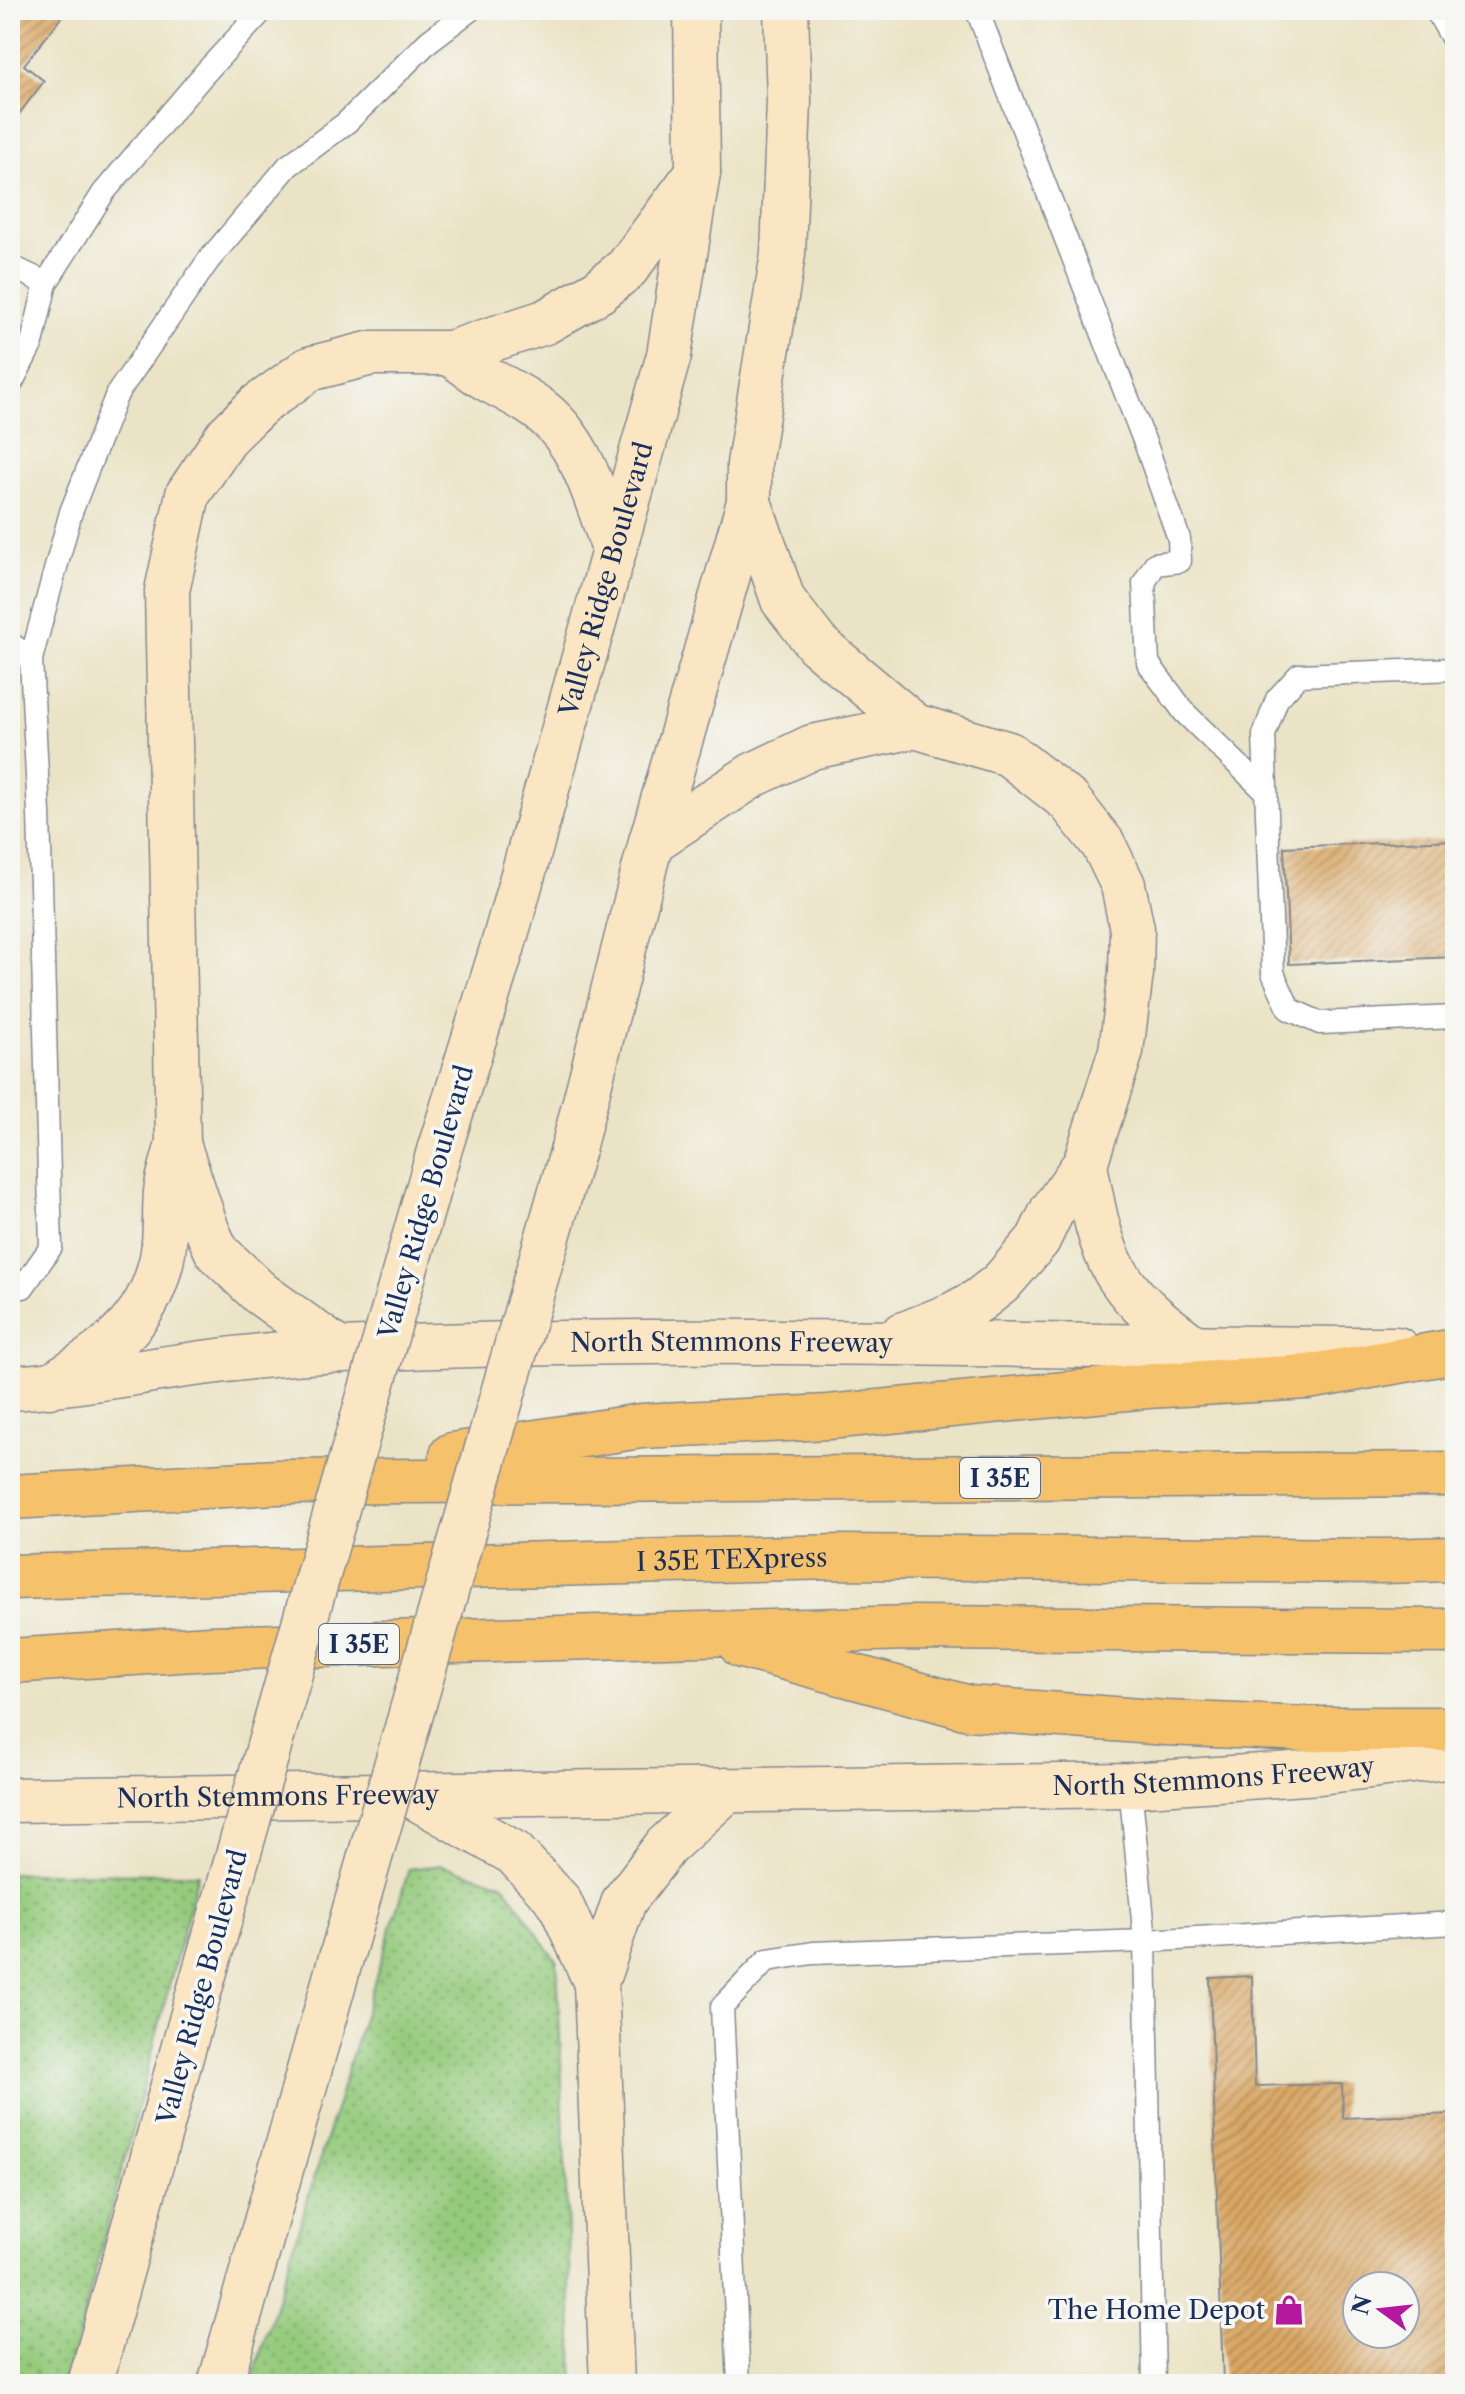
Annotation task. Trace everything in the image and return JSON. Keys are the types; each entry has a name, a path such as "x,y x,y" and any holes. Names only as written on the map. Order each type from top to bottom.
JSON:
{"highway":[{"path":"277,1482 641,1426 828,1417 1147,1386 1308,1377 1455,1350"},
{"name":"I 35E","path":"10,1497 277,1482 1455,1474"},
{"name":"I 35E TEXpress","path":"10,1577 840,1557 1455,1559"},
{"name":"I 35E","path":"10,1661 210,1648 911,1628 1455,1631"},
{"path":"693,1633 969,1708 1166,1723 1307,1729 1455,1729"}],"main road":[{"name":"Valley Ridge Boulevard","path":"90,2384 199,1992 439,1151 502,949 669,355 698,172 696,10"},
{"path":"220,2384 573,1149 651,842 749,502 749,464 783,254 789,101 786,10"},
{"path":"30,1387 107,1350 130,1327 150,1295 160,1267 166,1189 178,1144 167,591 188,494 228,435 259,405 309,369 372,353 450,353 545,322 599,291 627,268 698,172"},
{"path":"450,353 488,380 546,414 569,440 585,469 614,549"},
{"path":"749,502 783,600 817,644 915,726 1009,754 1069,801 1103,844 1123,885 1132,929 1131,973 1121,1051 1085,1164 1052,1211 1038,1240 1001,1283 978,1301 952,1315 885,1341"},
{"path":"651,842 753,775 812,747 915,726"},
{"path":"178,1144 217,1252 260,1293 339,1350"},
{"path":"1085,1164 1097,1219 1117,1276 1158,1321 1196,1349"},
{"name":"North Stemmons Freeway","path":"30,1387 213,1361 339,1350 596,1341 885,1341 1196,1349 1455,1350"},
{"name":"North Stemmons Freeway","path":"10,1800 1130,1785 1320,1772 1455,1756"},
{"path":"612,2384 596,1983 624,1901 666,1846 727,1790"},
{"path":"409,1794 514,1853 559,1901 596,1983"}],"lane":[{"path":"10,386 32,343 46,283 104,192 263,10"},
{"path":"10,1288 23,1287 51,1247 39,813 31,659 71,512 117,394 208,261 288,166 346,123 429,41 470,10"},
{"path":"977,10 1147,448 1179,539 1180,561 1155,564 1144,583 1148,663 1185,713 1266,792"},
{"path":"1436,10 1455,43"},
{"path":"10,266 46,283"},
{"path":"10,643 31,659"},
{"path":"1455,669 1299,675 1277,699 1264,735 1273,973 1289,1009 1320,1023 1455,1017"},
{"path":"1130,1785 1145,1941 1154,2384"},
{"path":"739,2384 722,2007 767,1960 813,1953 1145,1941 1455,1923"}],"green space":[{"path":"441,1865 503,1883 557,1962 574,2384 251,2384 409,1869"},
{"path":"10,1873 198,1874 75,2351 61,2384 10,2384"}],"building":[{"path":"10,10 67,10 24,65 44,81 12,123"},
{"path":"1455,840 1455,957 1289,964 1284,847"},
{"path":"1252,1976 1255,2086 1342,2084 1343,2118 1455,2114 1455,2384 1223,2384 1210,1978"}],"place":[{"name":"The Home Depot","path":"1289,2310"}]}
